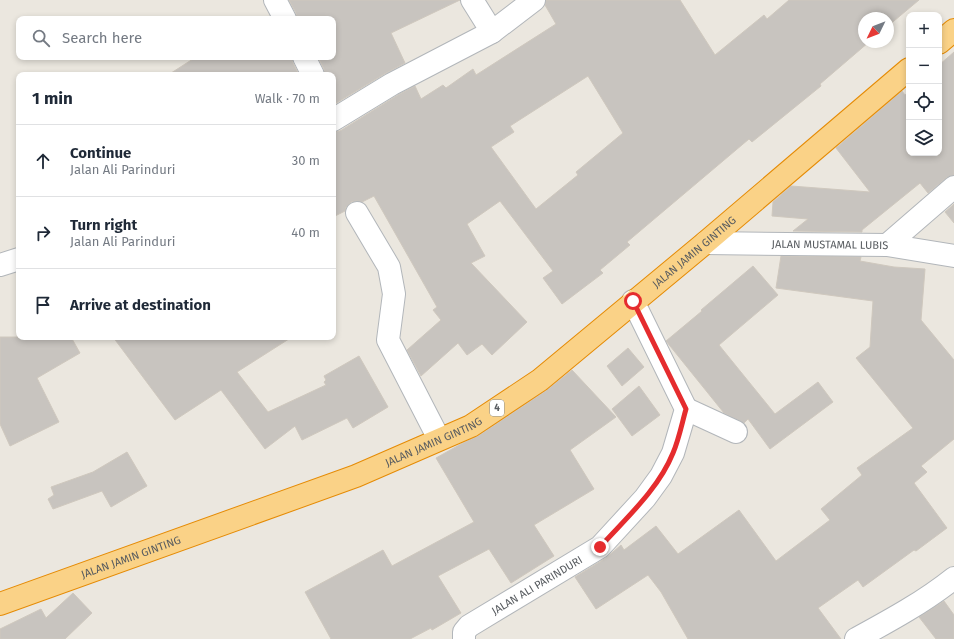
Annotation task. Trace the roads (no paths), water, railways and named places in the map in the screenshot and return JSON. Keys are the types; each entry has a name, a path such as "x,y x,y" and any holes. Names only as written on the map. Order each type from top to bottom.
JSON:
{"highway":[{"path":"942,40 954,30"},
{"name":"JALAN JAMIN GINTING","path":"0,604 356,476 471,426 540,380 633,301 705,243 906,72"}],"street":[{"path":"275,0 283,16"},
{"path":"472,0 492,32"},
{"path":"336,117 392,84 492,32 534,0"},
{"path":"306,60 312,72"},
{"path":"887,245 954,187"},
{"path":"357,213 390,267 394,294 388,340 439,439"},
{"name":"JALAN MUSTAMAL LUBIS","path":"705,243 887,245 954,256"},
{"path":"0,265 16,260"},
{"path":"633,301 686,409 736,432"},
{"name":"JALAN ALI PARINDURI","path":"464,639 464,632 469,626 600,547 645,498 661,476 673,453 686,409"},
{"path":"856,639 887,622 954,578"}]}
